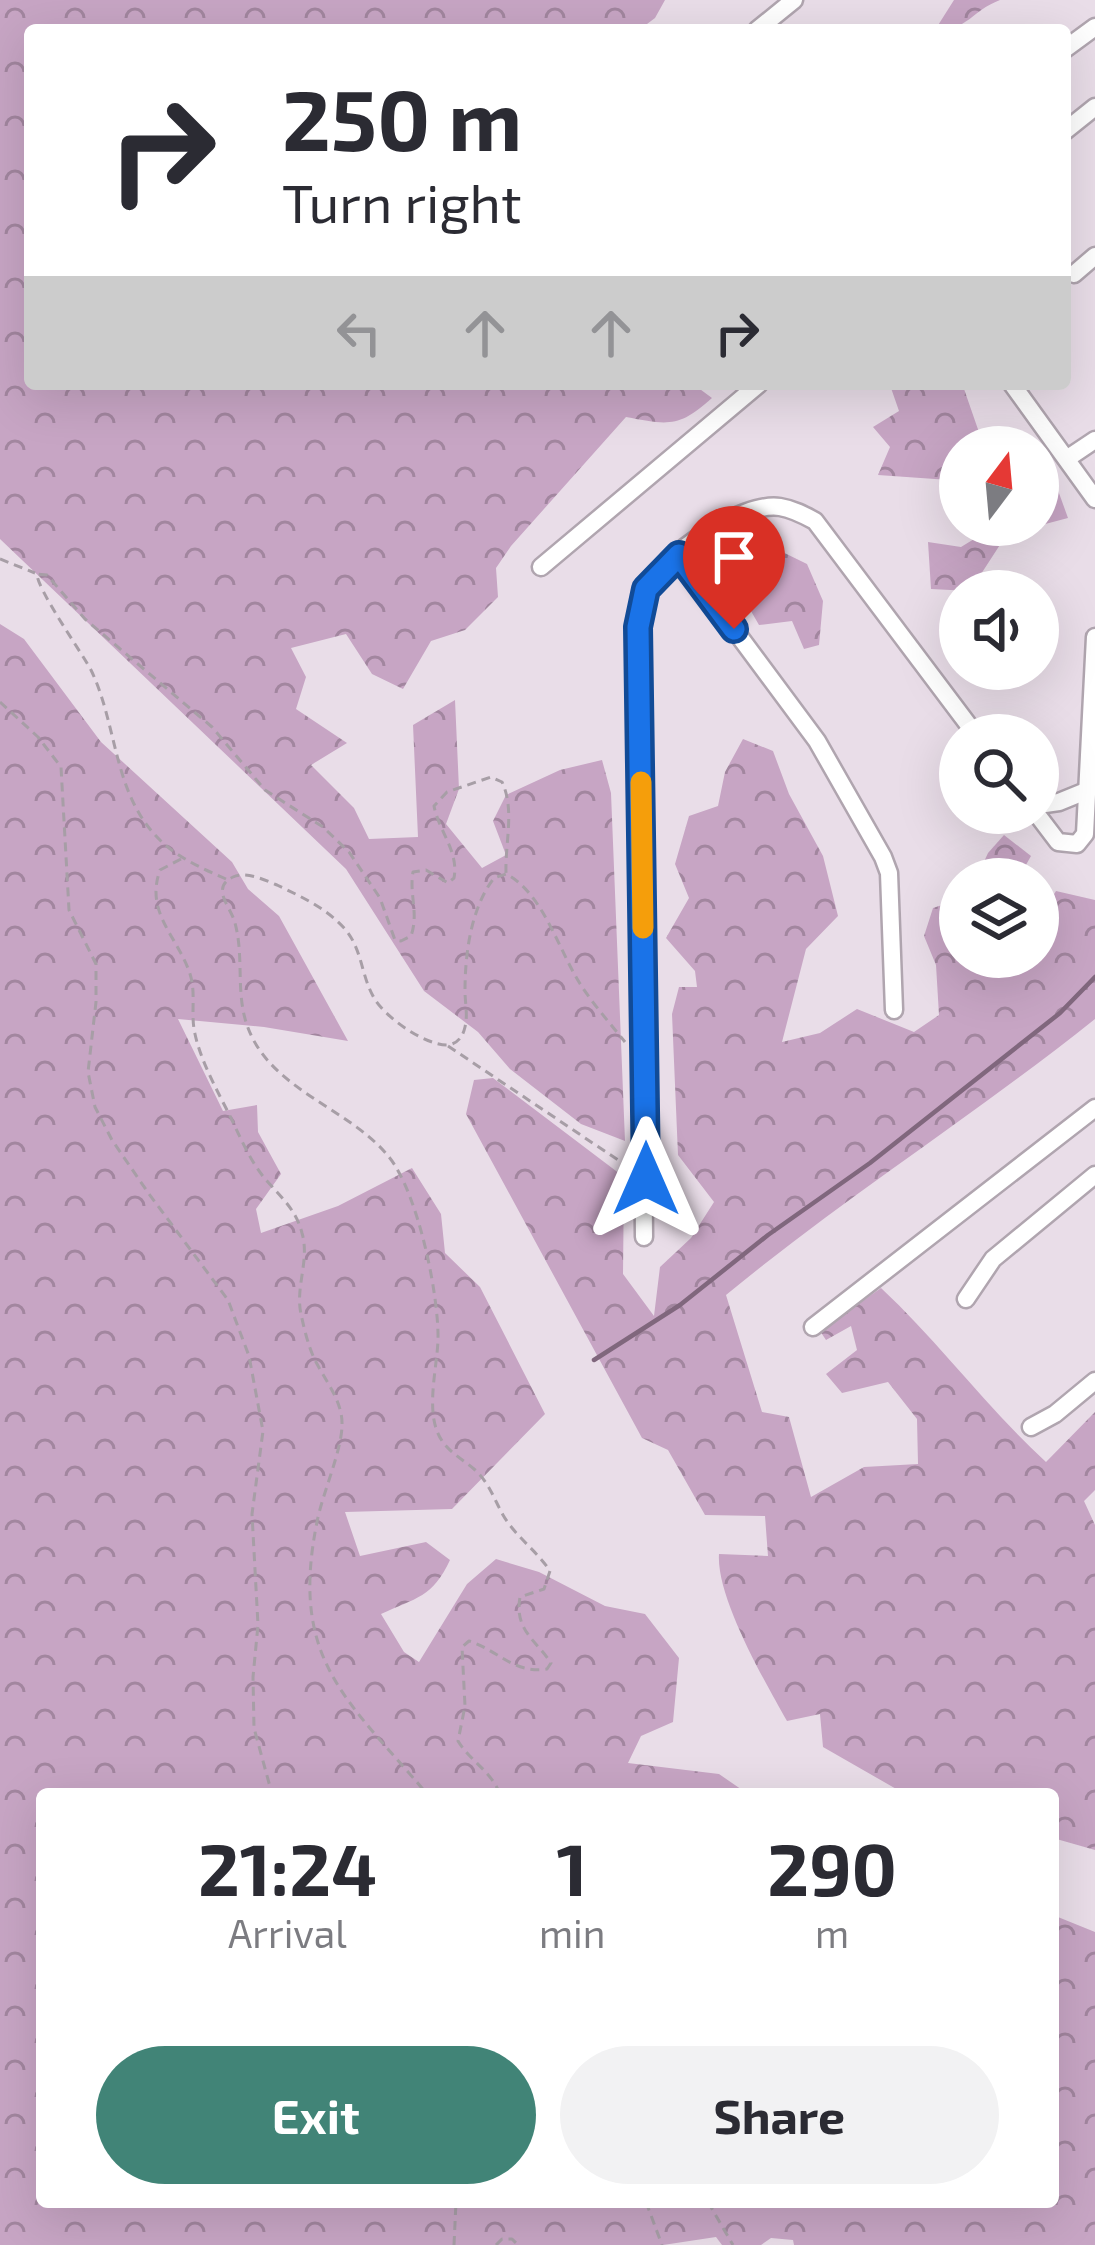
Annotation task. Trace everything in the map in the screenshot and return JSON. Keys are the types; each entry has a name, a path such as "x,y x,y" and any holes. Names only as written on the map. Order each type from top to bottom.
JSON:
{"street":[{"path":"764,24 794,0"},
{"path":"1071,126 1095,107"},
{"path":"1074,274 1095,256"},
{"path":"542,567 752,390"},
{"path":"1017,390 1095,499"},
{"path":"1068,458 1095,440"},
{"path":"644,1237 638,627 646,589 679,555 739,511 778,506 815,521 960,714"},
{"path":"679,555 818,741 884,857 889,873 894,1010"},
{"path":"1053,834 1058,842 1077,844 1087,826 1095,637"},
{"path":"1059,802 1086,791"},
{"path":"813,1327 1095,1108"},
{"path":"966,1299 993,1259 1095,1175"},
{"path":"1031,1427 1095,1381"}],"path":[{"path":"0,559 47,575 85,619 199,714 265,790 322,827 350,852 380,898 395,940 411,936 416,922 413,872 426,870 448,883 454,878 457,862 434,806 447,792 491,777 502,782 509,812 506,874"},
{"path":"37,574 39,589 61,617 98,687 129,794 155,835 183,859 228,880"},
{"path":"0,702 38,737 61,767 69,910 97,964 88,1072 95,1107 148,1194 228,1300 249,1356 262,1431 252,1514 258,1624 254,1728 270,1788"},
{"path":"183,859 160,870 156,905 189,969 195,1034 210,1071 245,1148 266,1180 283,1195 301,1227 305,1244 300,1312 342,1426 320,1508 308,1581 316,1637 346,1703 422,1788"},
{"path":"498,1788 458,1741 465,1706 462,1647 469,1641 514,1666 547,1669 551,1664 521,1628 518,1606 520,1597 544,1589 550,1571 504,1517 486,1484 436,1430 438,1324 433,1281 403,1178 368,1134 290,1081 263,1057 254,1041 242,1004 237,929 221,896 228,880 240,874 265,880 327,912 348,932 381,1007 646,1179"},
{"path":"446,1045 463,1035 468,944 479,907 494,878 506,874 530,894 590,998 645,1063"},
{"path":"454,2245 456,2208"},
{"path":"648,2208 662,2245"},
{"path":"711,2208 733,2245"},
{"path":"496,2245 502,2239 518,2245"}],"green space":[{"path":"0,0 665,0 647,24 24,24 24,390 701,390 712,398 691,415 672,422 626,417 511,546 496,568 498,597 465,630 431,641 403,689 372,674 346,634 291,648 306,677 296,709 347,743 311,765 354,808 369,839 418,837 413,725 455,700 459,789 446,824 482,868 506,855 493,821 506,795 560,770 602,760 611,793 625,1141 581,1124 510,1069 478,1032 424,991 346,869 0,539"},
{"path":"954,0 1000,0 961,24 939,24"},
{"path":"892,390 964,390 977,426 939,426 939,479 878,475 890,447 873,427 899,411"},
{"path":"1059,493 1068,518 1059,520"},
{"path":"762,542 807,564 823,601 819,645 804,649 792,621 759,625 740,592 736,558"},
{"path":"928,542 999,546 984,570 939,570 939,589 931,589"},
{"path":"0,624 24,639 101,742 232,862 248,889 279,916 348,1041 178,1019 223,1111 257,1105 258,1132 281,1174 256,1209 261,1233 338,1206 412,1168 441,1214 445,1253 480,1287 545,1414 452,1509 345,1512 360,1556 426,1542 450,1560 430,1589 381,1614 404,1652 419,1662 467,1584 496,1559 539,1572 605,1606 645,1614 679,1658 673,1722 641,1736 628,1763 719,1774 739,1788 36,1788 36,2208 1059,2208 1059,1917 1095,1932 1095,2245 794,2245 793,2240 771,2238 761,2245 722,2245 716,2237 663,2245 0,2245"},
{"path":"743,739 773,751 789,794 823,856 838,916 806,949 782,1042 820,1033 857,1009 914,1032 939,1015 936,965 924,936 933,908 939,906 939,978 1059,978 1059,892 1095,900 1095,1019 726,1295 762,1412 789,1417 811,1497 864,1467 918,1464 917,1419 888,1382 842,1393 826,1374 857,1350 851,1326 826,1340 820,1331 881,1288 1046,1462 1095,1412 1095,1490 1084,1501 1095,1525 1095,1850 1059,1840 1059,1788 895,1788 823,1747 820,1714 787,1721 744,1639 720,1572 719,1554 768,1556 765,1516 705,1515 668,1450 642,1438 466,1114 474,1080 493,1078 624,1177 623,1274 654,1316 660,1267 691,1238 714,1202 678,1155 672,1014 679,987 697,987 695,971 666,938 689,898 675,864 689,816 718,806 725,772"},
{"path":"1004,835 1031,856 986,858"}],"waterway":[{"path":"594,1360 680,1305 870,1163 1060,1013 1095,977"}],"slow traffic":[{"path":"641,782 643,928"}],"route":[{"path":"646,1179 640,606 654,576 679,555 734,629"}]}
